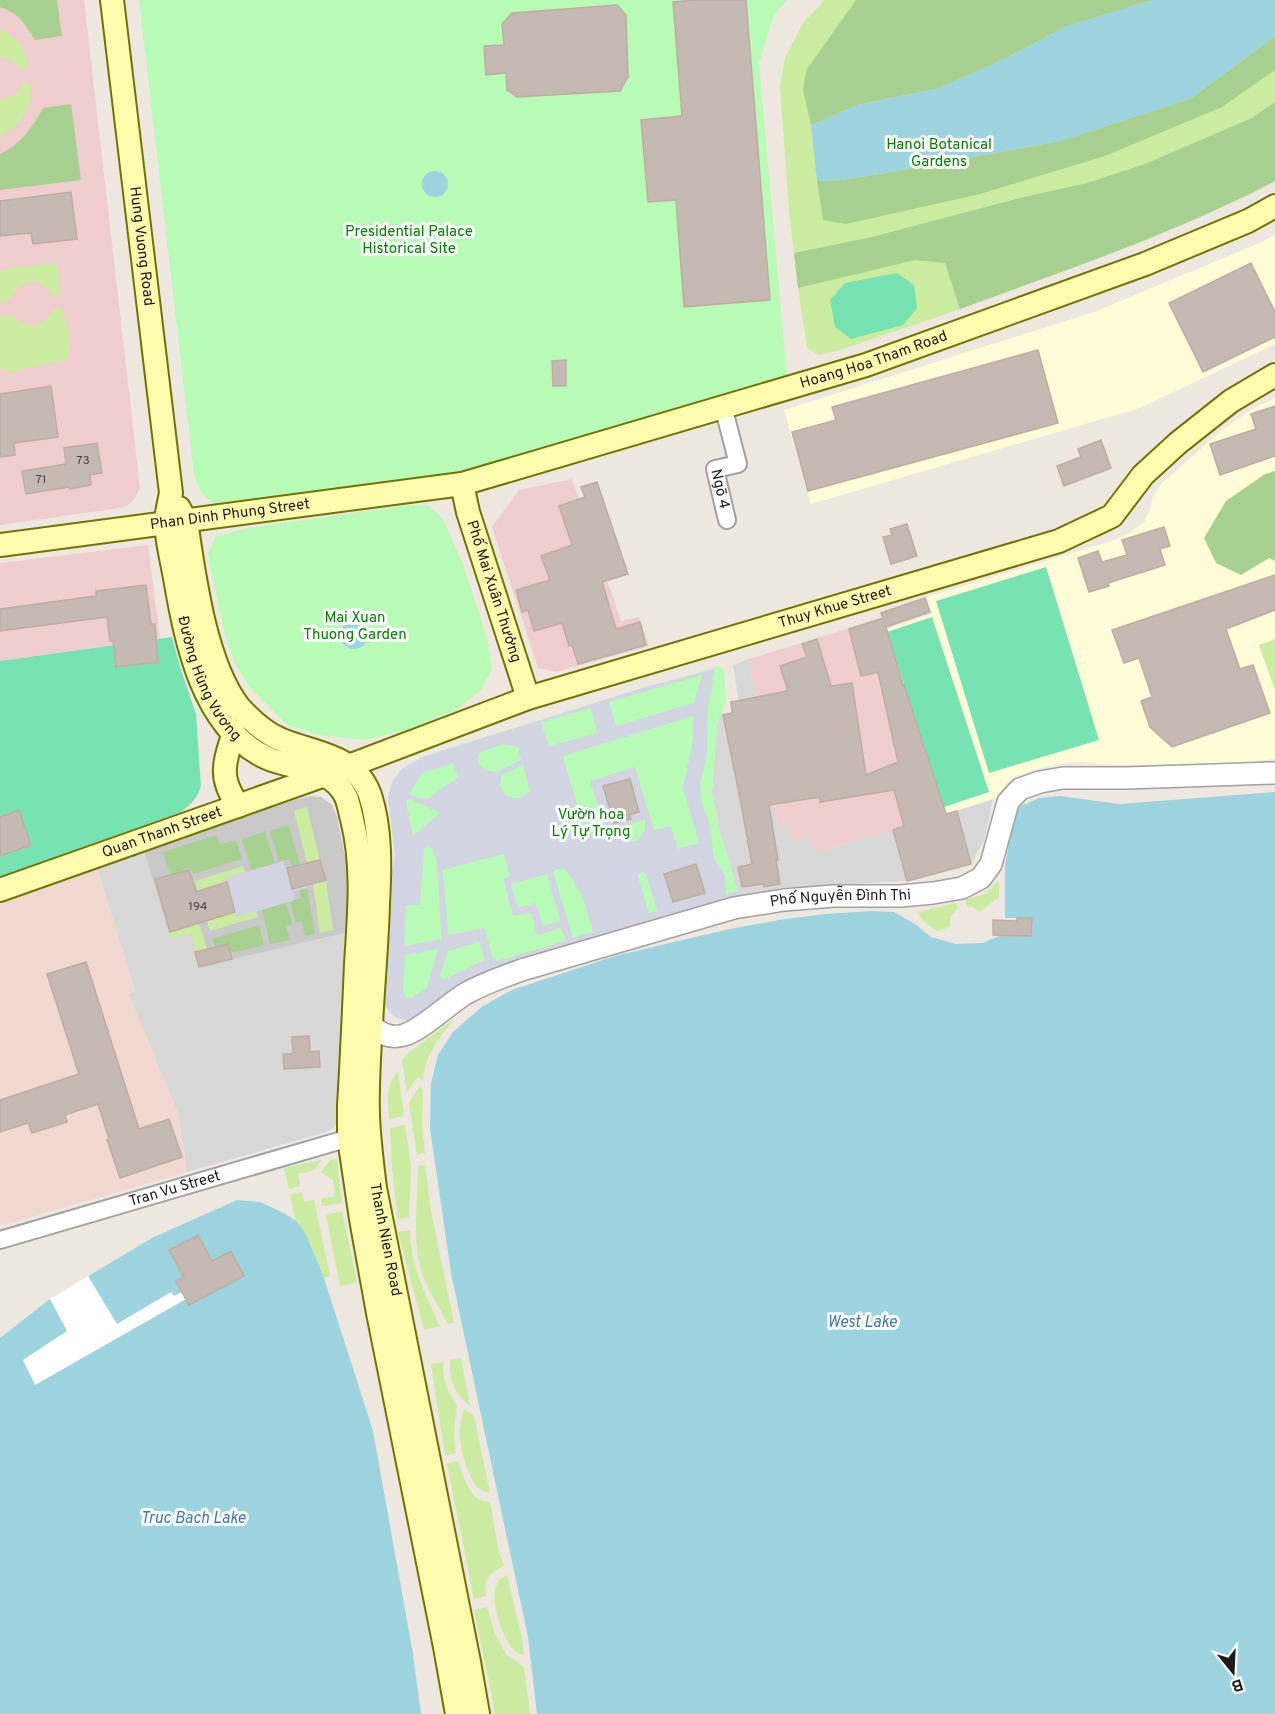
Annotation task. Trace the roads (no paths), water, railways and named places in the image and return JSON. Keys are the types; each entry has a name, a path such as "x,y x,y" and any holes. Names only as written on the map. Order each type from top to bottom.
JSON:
{"main road":[{"name":"Hung Vuong Road","path":"112,0 176,522"},
{"name":"Hoang Hoa Tham Road","path":"462,484 866,365 1123,272 1248,220 1275,206"},
{"name":"Thuy Khue Street","path":"350,766 528,698 1059,541 1112,516 1143,475 1178,443 1231,401 1275,375"},
{"name":"Phố Mai Xuân Thưởng","path":"462,484 468,512 528,698"},
{"name":"Phan Dinh Phung Street","path":"0,545 462,484"},
{"name":"Đường Hùng Vương","path":"176,522 180,606 194,662 207,695 219,715 247,745 267,758 325,775"},
{"name":"Đường Hùng Vương","path":"176,522 217,664 240,707 257,724 279,739 335,758 350,766"},
{"path":"234,732 224,774 238,806"},
{"name":"Quan Thanh Street","path":"0,890 350,766"},
{"name":"Thanh Nien Road","path":"350,766 362,779 370,795 379,851 368,1113 375,1188 478,1714"},
{"name":"Thanh Nien Road","path":"325,775 340,787 346,798 359,860 360,904 349,1105 354,1177 378,1313 457,1714"}],"street":[{"name":"Ngõ 4","path":"723,406 738,464 715,469 727,520"},
{"name":"Phố Nguyễn Đình Thi","path":"371,1025 386,1036 405,1035 467,993 493,980 735,908 784,900 834,896 901,896 962,888 981,878 991,864 1008,802 1020,789 1040,782 1063,778 1275,773"},
{"name":"Tran Vu Street","path":"0,1240 350,1138"}],"water":[{"path":"1153,0 1275,0 1275,36 1190,99 1060,141 885,173 842,180 817,181 811,125 857,105 940,88 1006,58 1067,26"},
{"path":"435,171 445,174 448,184 445,194 435,197 425,194 422,184 425,174"},
{"path":"354,621 364,625 368,635 364,645 354,649 344,645 340,635 344,625"},
{"name":"West Lake","path":"1275,792 1275,1714 537,1714 528,1637 451,1273 430,1128 431,1083 438,1055 453,1032 483,1006 512,990 615,956 725,930 779,920 825,914 894,912 915,924 931,937 956,944 983,943 999,936 1031,936 1032,918 1005,918 1005,865 1013,818 1021,806 1039,798 1059,796 1120,804"},
{"name":"Truc Bach Lake","path":"237,1200 260,1202 296,1221 305,1232 324,1278 373,1431 413,1654 421,1714 0,1714 0,1338 50,1299 152,1238"}],"park label":[{"name":"Hanoi Botanical Gardens","path":"939,154"},
{"name":"Presidential Palace Historical Site","path":"409,240"},
{"name":"Mai Xuan Thuong Garden","path":"355,626"},
{"name":"Vườn hoa Lý Tự Trọng","path":"591,824"}]}
